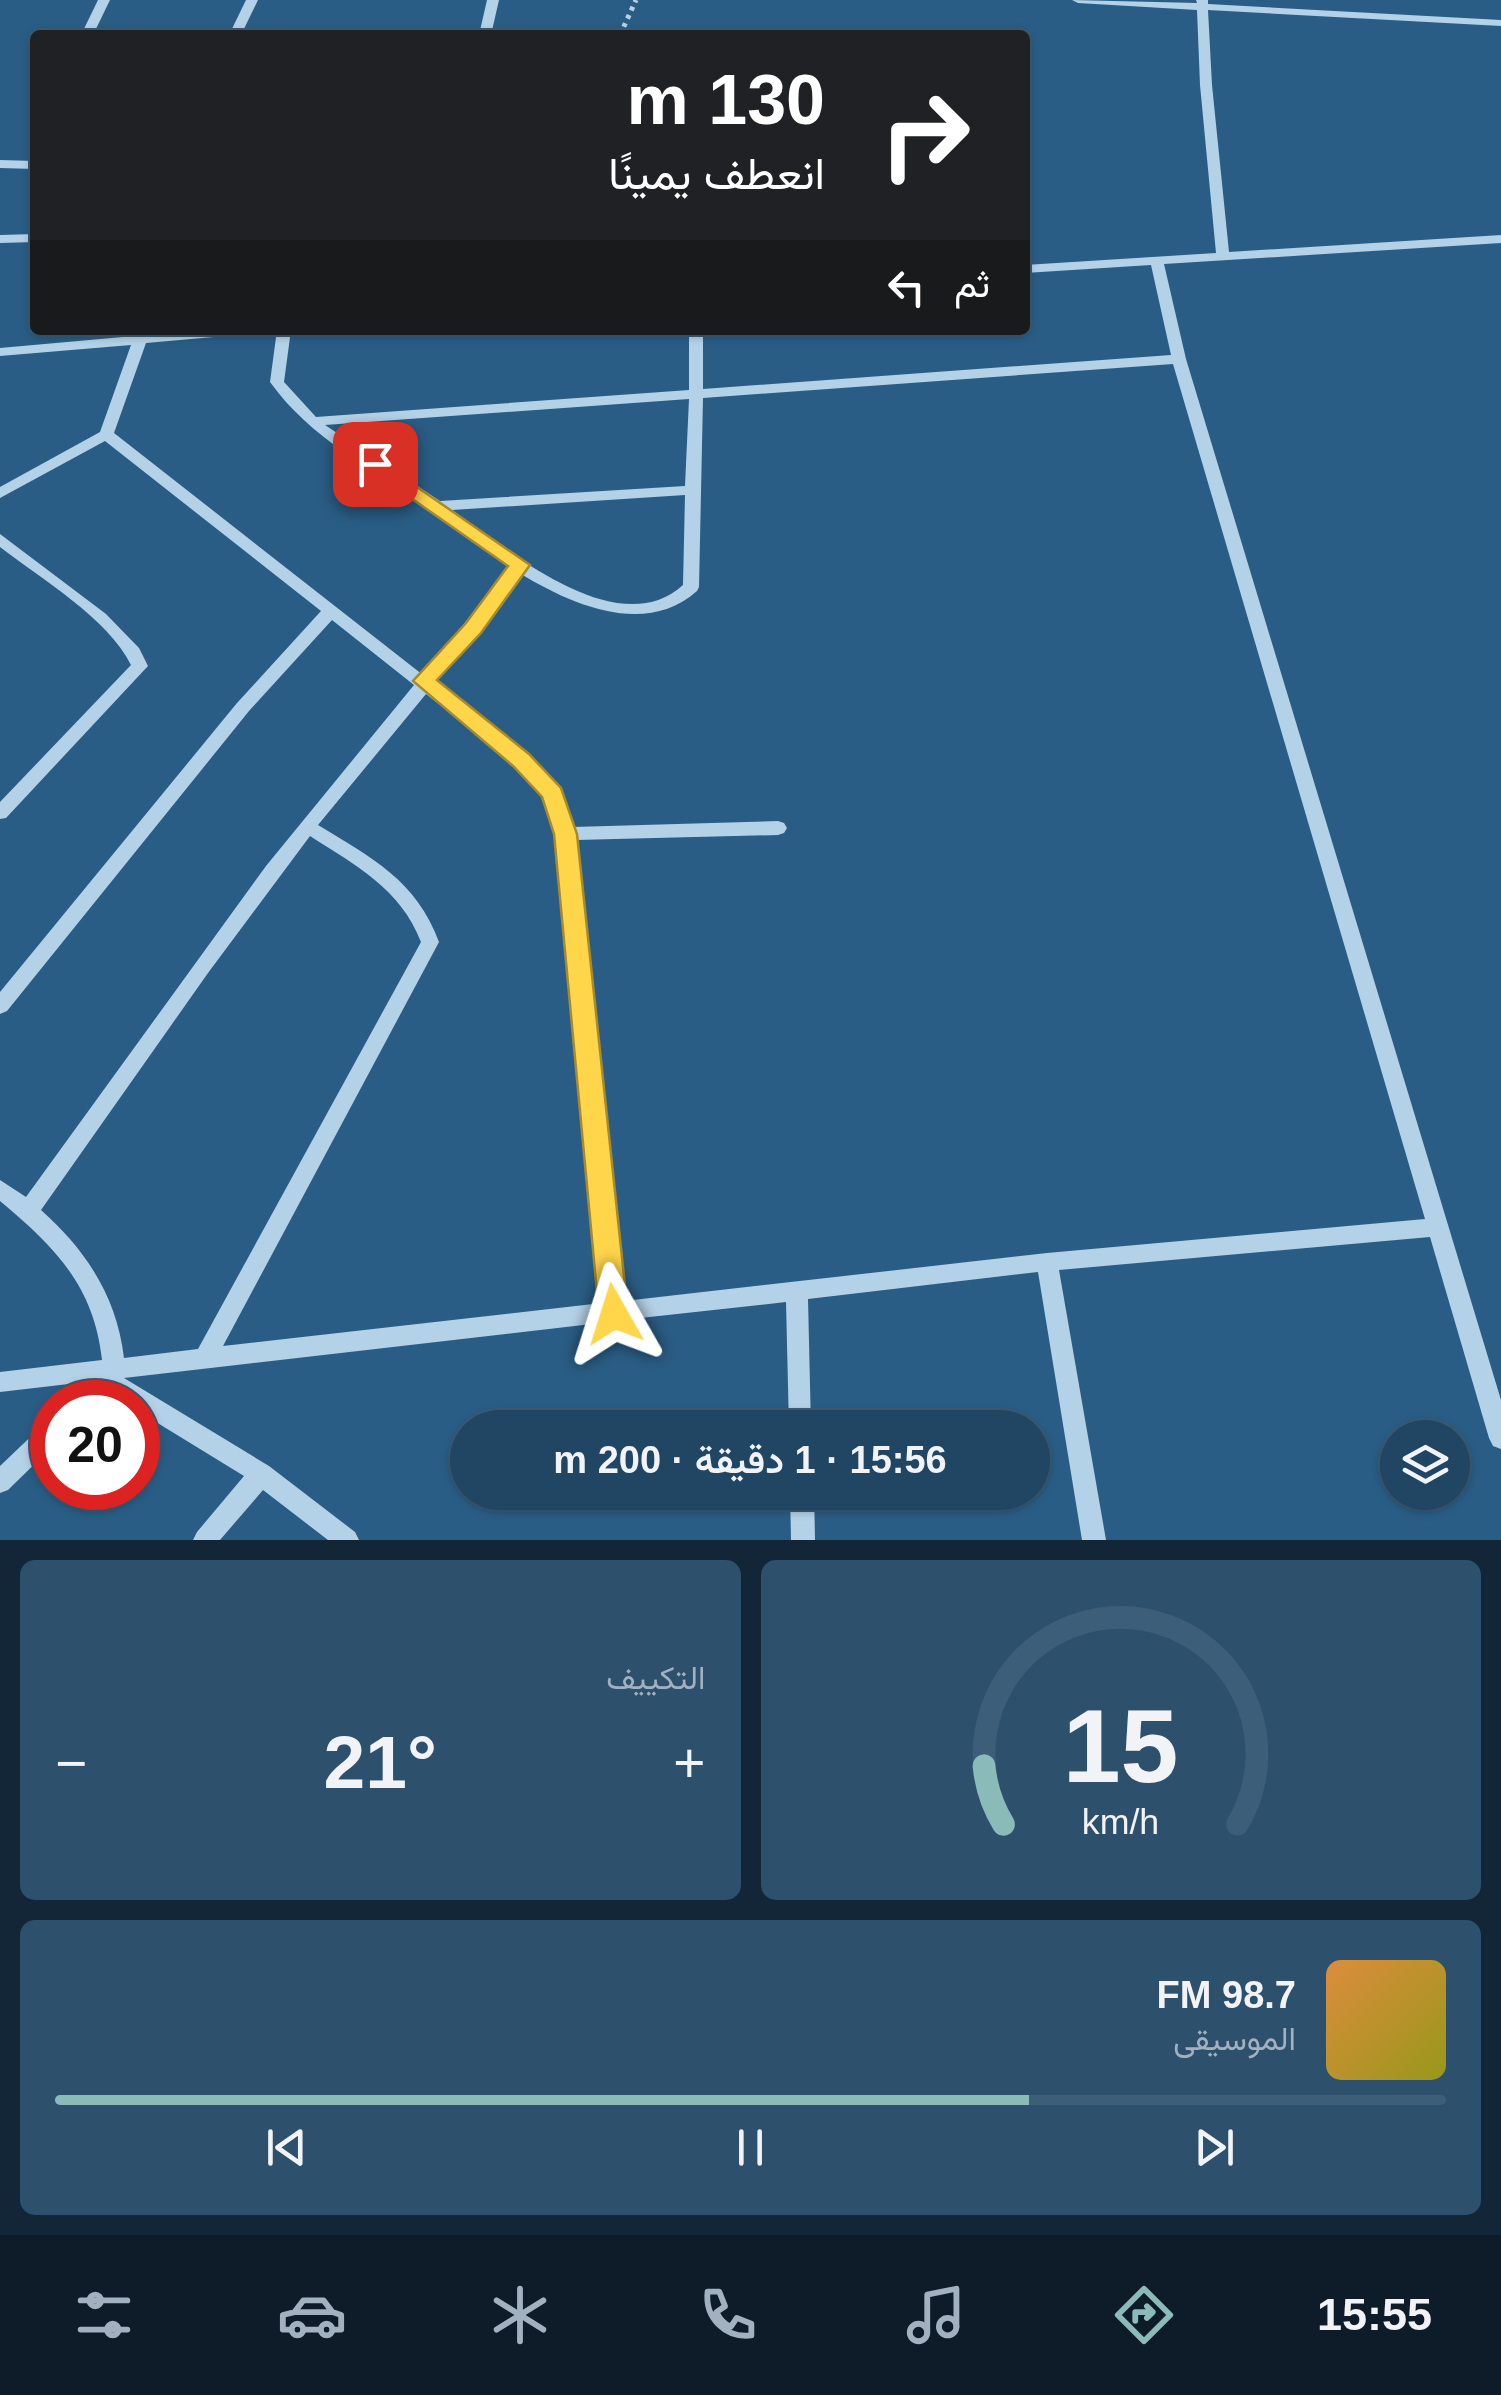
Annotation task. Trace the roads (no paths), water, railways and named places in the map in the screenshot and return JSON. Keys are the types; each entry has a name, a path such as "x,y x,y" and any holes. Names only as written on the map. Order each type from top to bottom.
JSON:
{"street":[{"path":"89,30 104,0"},
{"path":"237,30 252,0"},
{"path":"486,30 493,0"},
{"path":"1078,0 1501,24"},
{"path":"1201,4 1224,255"},
{"path":"0,164 30,165"},
{"path":"0,238 30,238"},
{"path":"1030,269 1501,239"},
{"path":"1156,260 1179,360 1501,1438"},
{"path":"80,344 86,335"},
{"path":"0,352 203,335"},
{"path":"283,335 277,382 313,422 520,565 586,600 652,609 680,599 691,587 690,490 698,395 696,335"},
{"path":"0,493 106,434 139,342"},
{"path":"313,422 1179,360"},
{"path":"106,434 329,613 424,681 521,760 553,794 566,834 614,1314"},
{"path":"437,506 690,490"},
{"path":"0,539 115,630 138,655 140,666 0,813"},
{"path":"28,1212 306,826 424,681 474,628 520,565"},
{"path":"0,1006 243,707 329,613"},
{"path":"204,1359 430,942 423,917 396,882 306,826"},
{"path":"566,834 778,828"},
{"path":"0,1189 78,1261 99,1295 112,1326 110,1374 104,1380"},
{"path":"0,1382 110,1374 204,1359 1046,1262 1435,1227"},
{"path":"1046,1262 1094,1540"},
{"path":"796,1293 799,1410"},
{"path":"110,1374 261,1474 346,1540"},
{"path":"0,1482 30,1453"},
{"path":"205,1540 261,1474"},
{"path":"802,1510 803,1540"}]}
